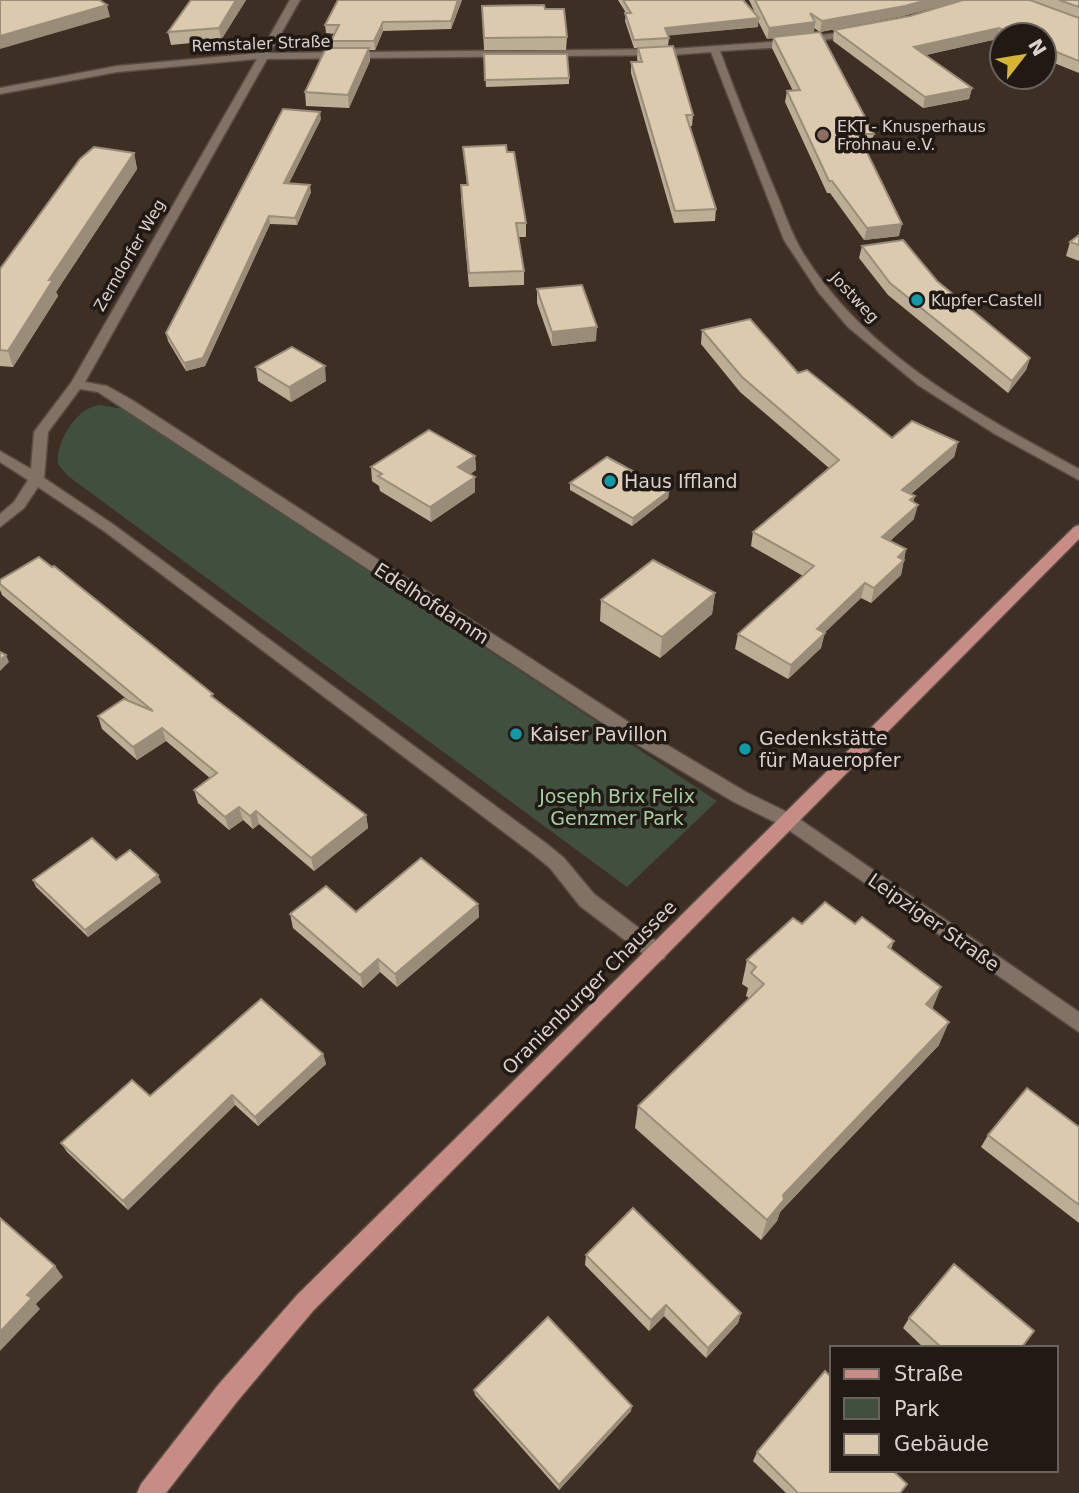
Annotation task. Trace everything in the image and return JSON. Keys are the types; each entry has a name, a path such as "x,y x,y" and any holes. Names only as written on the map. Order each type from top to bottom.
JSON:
{"main road":[{"name":"Oranienburger Chaussee","path":"150,1493 227,1394 305,1303 1079,530"}],"street":[{"name":"Zerndorfer Weg","path":"0,522 19,505 37,478 41,432 77,384 295,0"},
{"name":"Remstaler Straße","path":"0,91 141,66 264,55 715,50 870,29"},
{"name":"Jostweg","path":"715,50 759,168 791,240 830,298 916,378 986,424 1079,475"},
{"name":"Edelhofdamm","path":"77,384 102,389 127,403 624,728 740,797 789,821"},
{"path":"0,455 37,478 540,849 557,863 587,900 657,953"},
{"name":"Leipziger Straße","path":"789,821 1079,1023"}],"green space":[{"name":"Joseph Brix Felix Genzmer Park","path":"100,405 123,409 717,801 627,887 68,476 58,464 64,436 83,412"}],"building":[{"path":"0,0 99,0 107,5 0,36"},
{"path":"191,0 236,0 219,28 168,32"},
{"path":"338,0 458,0 451,21 383,22 374,41 331,41 339,25 325,25"},
{"path":"623,0 743,0 759,18 665,28 669,38 634,40 625,13 631,13"},
{"path":"755,0 927,0 822,21 810,13 815,22 769,28"},
{"path":"963,0 1030,0 1079,18 1079,61 1058,53 1058,21 988,21 988,30 914,47 972,88 925,97 834,30 910,16"},
{"path":"1059,0 1079,0 1079,7"},
{"path":"544,5 545,9 564,9 567,37 484,38 482,6"},
{"path":"820,32 874,134 858,134 902,224 867,228 832,181 829,181 787,91 800,90 773,37"},
{"path":"673,46 693,115 686,115 716,209 675,211 631,62 642,62 638,48"},
{"path":"326,48 369,48 348,95 305,92"},
{"path":"484,54 567,54 569,78 485,80"},
{"path":"283,109 320,112 284,183 310,185 295,218 269,216 203,358 184,363 166,333"},
{"path":"506,145 507,152 514,152 526,223 516,223 524,271 469,273 461,185 468,185 463,147"},
{"path":"94,147 134,153 49,280 53,280 8,351 0,350 0,269 80,159"},
{"path":"1079,235 1079,245 1070,242"},
{"path":"903,240 937,281 1030,358 1012,381 890,283 862,246"},
{"path":"582,285 597,327 552,332 537,289"},
{"path":"750,319 798,373 807,370 892,438 912,421 958,442 902,490 915,496 910,500 918,505 882,537 906,549 898,557 904,560 874,588 865,583 817,629 825,633 791,665 738,634 814,566 753,532 839,460 742,377 702,330"},
{"path":"292,347 325,366 289,387 256,367"},
{"path":"429,430 475,456 458,467 475,477 430,507 378,476 382,474 371,467"},
{"name":"Haus Iffland","path":"607,457 669,491 633,518 570,483"},
{"path":"39,557 54,566 213,694 211,696 366,815 311,858 256,811 250,816 239,807 225,817 194,790 217,773 162,728 133,747 98,716 124,699 153,711 0,584 0,580"},
{"path":"653,560 715,593 662,637 601,600"},
{"path":"92,838 116,860 130,850 158,875 85,930 33,880"},
{"path":"421,858 478,904 395,974 378,959 360,975 290,914 326,886 356,912"},
{"path":"825,902 855,924 862,917 894,941 888,947 941,987 926,1004 949,1022 783,1195 784,1200 767,1220 638,1106 764,984 751,973 756,967 747,960 793,918 802,924"},
{"path":"261,999 323,1054 255,1117 232,1095 123,1201 61,1143 132,1080 150,1096"},
{"path":"1027,1088 1079,1127 1079,1205 988,1135"},
{"path":"633,1208 741,1313 708,1348 666,1305 651,1320 586,1255"},
{"path":"0,1218 55,1266 27,1295 32,1298 0,1332"},
{"path":"954,1264 1034,1331 1023,1346 940,1346 909,1318"},
{"path":"548,1317 632,1406 559,1485 474,1390"},
{"path":"825,1371 830,1376 830,1472 894,1472 907,1484 900,1493 798,1493 757,1452"}],"place":[{"name":"EKT - Knusperhaus Frohnau e.V.","path":"823,135"},
{"name":"Kupfer-Castell","path":"917,300"},
{"name":"Haus Iffland","path":"610,481"},
{"name":"Kaiser Pavillon","path":"516,734"},
{"name":"Gedenkstätte für Maueropfer","path":"745,749"}]}
